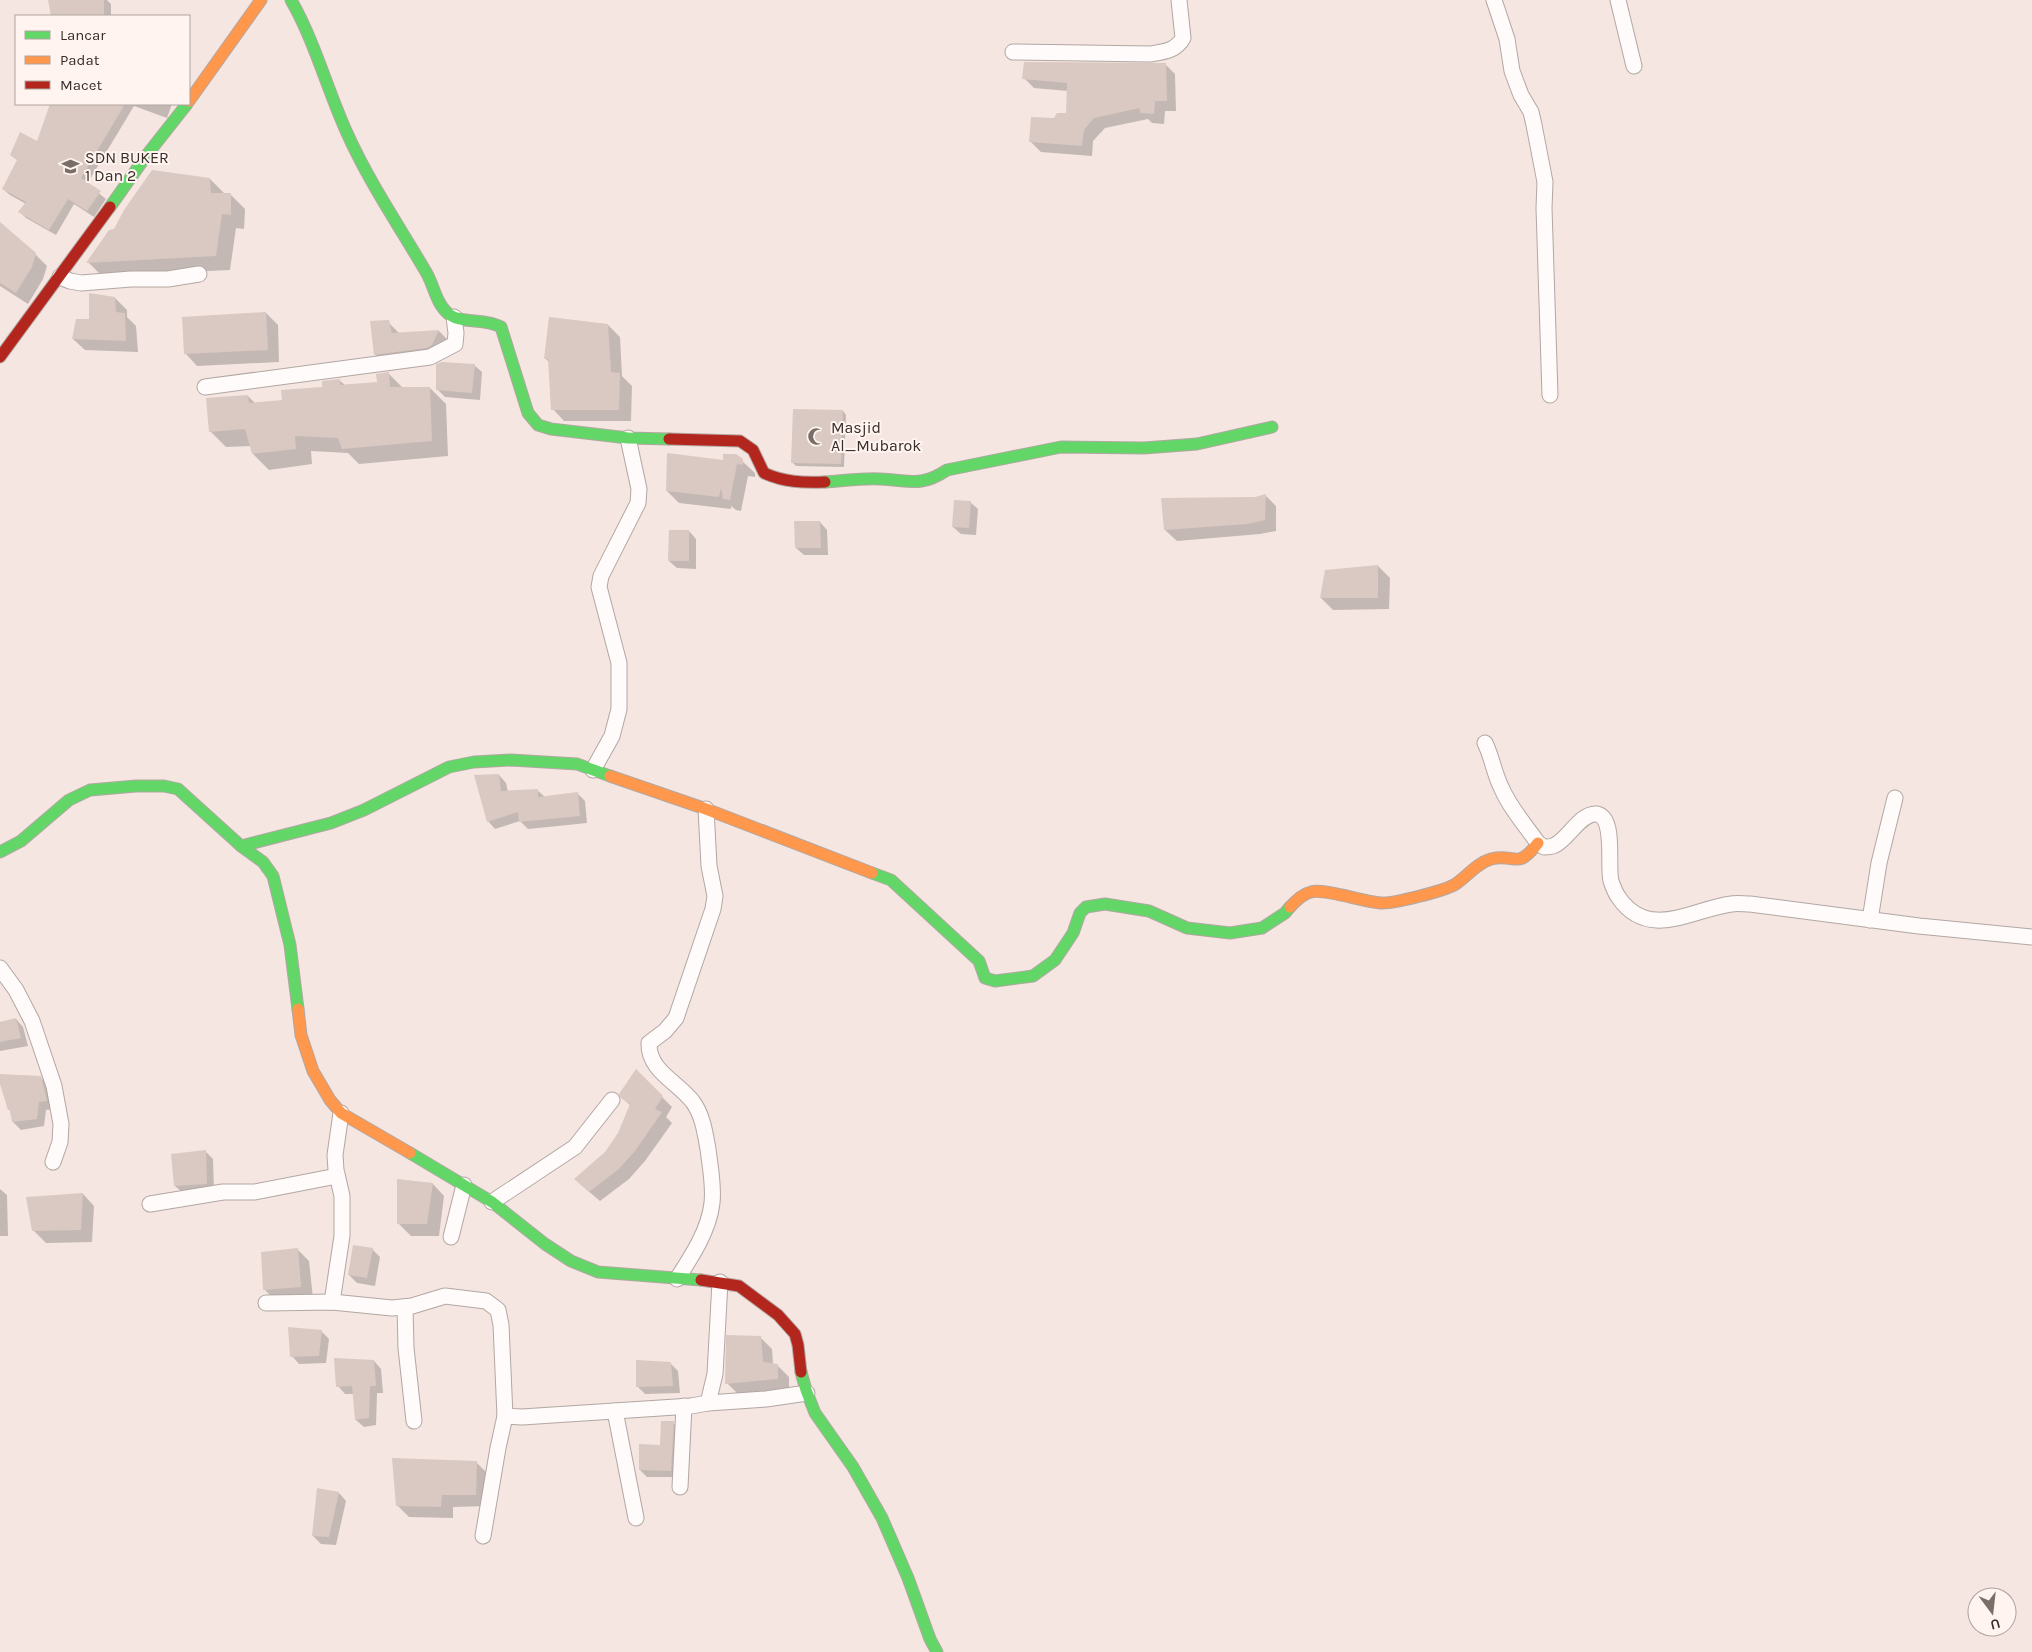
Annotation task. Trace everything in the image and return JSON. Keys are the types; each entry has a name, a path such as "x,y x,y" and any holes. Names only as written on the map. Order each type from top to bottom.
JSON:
{"street":[{"path":"190,100 261,0"},
{"path":"291,0 310,36 346,132 371,181 428,276 444,308 454,317 494,323 501,327 528,413 538,426 628,438 740,441 753,450 764,473 778,480 804,483 932,480 947,470 1061,447 1144,448 1197,444 1272,427"},
{"path":"1014,52 1150,54 1175,48 1183,38 1179,0"},
{"path":"1494,0 1507,39 1512,71 1521,95 1531,112 1545,182 1544,208 1550,395"},
{"path":"1618,0 1634,66"},
{"path":"0,357 185,105"},
{"path":"60,277 81,283 131,279 168,279 199,274"},
{"path":"205,387 430,358 455,344 454,317"},
{"path":"593,770 612,736 619,709 619,663 599,587 601,576 638,503 639,489 628,438"},
{"path":"1485,743 1492,758 1500,786 1510,805 1538,843 1544,847 1555,846 1577,824 1592,814 1599,814 1606,820 1609,834 1611,880 1618,896 1628,910 1646,919 1666,921 1731,904 1750,904 1870,920 2032,937"},
{"path":"241,846 331,823 364,810 450,767 474,762 511,760 577,764 706,809 891,880 979,962 985,978 995,981 1033,976 1055,960 1073,933 1080,913 1086,906 1105,904 1149,911 1187,928 1230,933 1244,932 1262,928 1285,913 1300,897 1313,891 1382,903 1396,901 1440,890 1454,884 1473,868 1492,859 1520,859 1527,857 1538,843"},
{"path":"0,852 21,841 69,800 80,793 90,790 136,786 164,786 185,794 241,846 263,862 274,876 290,945 301,1035 313,1071 330,1100 341,1113 492,1202 545,1244 571,1261 598,1272 720,1282 738,1286 754,1296 789,1325 795,1333 806,1393 815,1413 854,1467 882,1518 908,1578 930,1639 937,1652"},
{"path":"1870,920 1878,863 1896,798"},
{"path":"677,1279 703,1234 712,1203 711,1172 706,1136 700,1114 692,1101 651,1060 649,1044 665,1031 676,1018 713,909 715,896 708,866 706,809"},
{"path":"0,968 16,990 32,1022 54,1086 62,1124 60,1142 53,1162"},
{"path":"492,1202 576,1147 612,1100"},
{"path":"332,1302 342,1236 342,1196 337,1176 335,1155 341,1113"},
{"path":"150,1204 223,1192 255,1192 337,1176"},
{"path":"451,1236 464,1185"},
{"path":"708,1403 715,1374 720,1282"},
{"path":"266,1303 332,1302 359,1306 405,1307 445,1296 486,1301 498,1310 501,1325 505,1416 483,1536"},
{"path":"405,1307 406,1348 414,1421"},
{"path":"505,1416 522,1418 684,1406 766,1399 806,1393"},
{"path":"680,1487 684,1406"},
{"path":"616,1411 636,1518"}],"building":[{"path":"48,0 104,0 104,15 51,15"},
{"path":"1024,62 1166,63 1167,101 1155,101 1154,114 1140,113 1140,108 1094,118 1084,130 1082,146 1029,142 1031,117 1054,118 1057,113 1066,113 1067,83 1022,79"},
{"path":"50,105 124,105 81,178 101,191 87,211 68,199 49,230 18,212 26,202 2,189 17,160 10,155 20,132 37,141"},
{"path":"152,170 210,178 211,193 231,193 231,215 222,214 216,256 86,263 109,230 114,229 124,210"},
{"path":"0,222 36,253 32,267 16,293 0,283"},
{"path":"89,293 115,297 116,312 125,313 126,341 72,339 76,319 89,319"},
{"path":"266,312 268,350 184,354 182,317"},
{"path":"549,317 608,324 611,372 620,373 619,410 551,410 548,359 544,359"},
{"path":"389,320 392,333 439,330 432,345 427,348 374,355 370,321"},
{"path":"442,362 475,364 472,393 436,390 436,364"},
{"path":"389,372 390,387 430,387 432,441 342,449 338,438 295,436 296,449 252,454 245,429 209,432 206,398 248,395 249,403 282,400 281,390 322,387 322,381 340,379 340,385 377,382 376,374"},
{"name":"Masjid Al_Mubarok","path":"793,409 843,410 841,464 791,463"},
{"path":"667,453 723,460 723,454 736,454 743,459 743,465 737,464 730,500 723,499 721,488 719,497 666,491"},
{"path":"1266,494 1265,520 1248,524 1164,530 1161,498 1255,497"},
{"path":"954,500 971,501 969,528 952,527"},
{"path":"794,521 820,521 821,548 795,548"},
{"path":"669,530 689,530 689,561 668,561"},
{"path":"1378,565 1378,598 1320,598 1325,570"},
{"path":"499,774 501,791 538,789 538,797 578,792 580,816 519,822 518,812 487,822 474,775"},
{"path":"16,1018 21,1038 0,1042 0,1022"},
{"path":"636,1069 663,1096 655,1109 662,1112 635,1151 619,1169 589,1192 574,1179 605,1152 618,1133 630,1104 621,1098 619,1094"},
{"path":"0,1074 41,1076 47,1101 39,1102 37,1119 12,1122 10,1110 8,1110 0,1084"},
{"path":"206,1150 207,1184 174,1186 171,1154"},
{"path":"397,1179 433,1183 427,1224 397,1224"},
{"path":"83,1193 81,1230 32,1231 26,1197"},
{"path":"353,1245 373,1248 367,1278 348,1275"},
{"path":"298,1248 301,1287 263,1290 261,1252"},
{"path":"288,1327 322,1330 319,1356 290,1357"},
{"path":"726,1335 761,1336 763,1362 778,1364 778,1379 725,1384"},
{"path":"334,1358 374,1360 376,1386 370,1386 369,1418 355,1420 352,1386 336,1387"},
{"path":"636,1360 671,1362 673,1386 636,1387"},
{"path":"661,1421 674,1421 671,1471 639,1470 639,1444 660,1445"},
{"path":"392,1458 477,1461 476,1495 442,1495 441,1507 396,1506"},
{"path":"317,1488 339,1492 329,1537 312,1536"}],"traffic: fast":[{"path":"291,0 307,32 356,151 429,277 441,306 455,318 495,324 501,327 528,413 538,425 551,429 628,438 669,439"},
{"path":"110,207 146,156 186,105"},
{"path":"825,482 859,479 914,482 938,476 947,470 1061,447 1144,448 1197,444 1272,427"},
{"path":"241,846 331,823 364,810 449,767 474,762 511,760 577,764 610,776"},
{"path":"0,852 21,841 69,800 90,790 136,786 164,786 178,789 241,846 263,862 273,876 290,945 298,1009"},
{"path":"872,873 891,880 979,961 985,978 995,981 1033,976 1055,960 1073,933 1080,913 1086,907 1105,904 1149,911 1187,928 1230,933 1262,928 1285,913 1290,907"},
{"path":"410,1153 492,1202 545,1244 571,1261 598,1272 701,1280"},
{"path":"801,1372 815,1413 853,1467 882,1518 908,1578 930,1639 937,1652"}],"traffic: slow":[{"path":"190,100 261,0"},
{"path":"610,776 706,809 872,873"},
{"path":"1290,907 1305,894 1317,891 1383,903 1419,896 1454,885 1485,861 1500,858 1520,859 1538,843"},
{"path":"298,1009 301,1035 313,1071 330,1100 341,1113 410,1153"}],"traffic: jam":[{"path":"0,357 110,207"},
{"path":"669,439 740,441 753,450 764,473 794,481 825,482"},
{"path":"701,1280 739,1286 778,1315 795,1334 801,1372"}],"place":[{"name":"SDN BUKER 1 Dan 2","path":"71,166"},
{"name":"Masjid Al_Mubarok","path":"817,436"}]}
